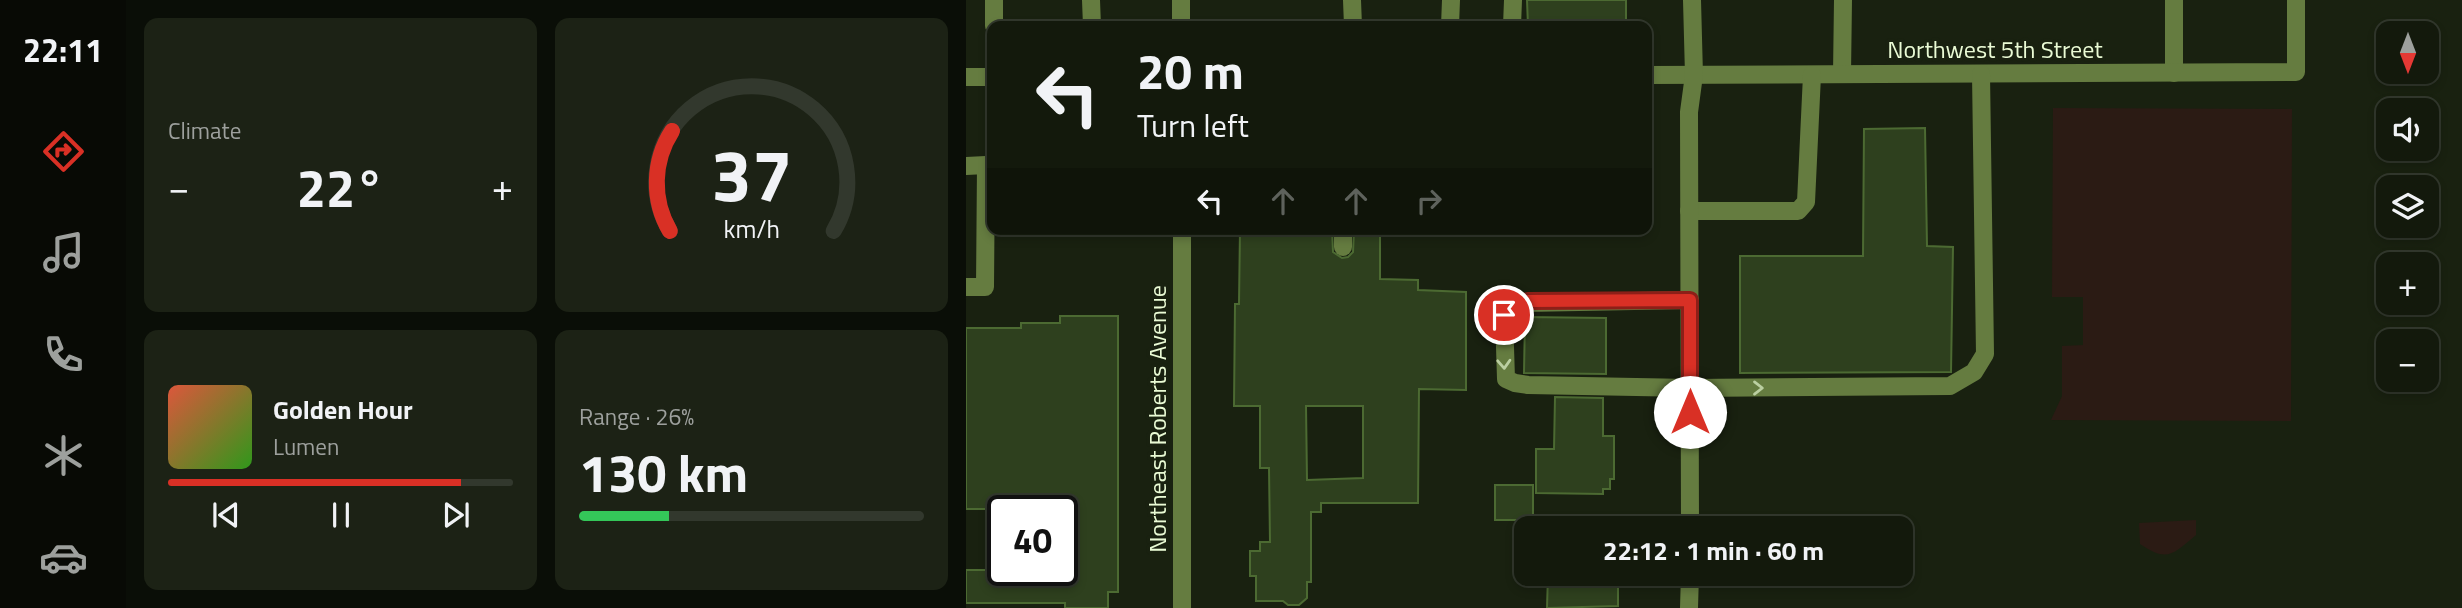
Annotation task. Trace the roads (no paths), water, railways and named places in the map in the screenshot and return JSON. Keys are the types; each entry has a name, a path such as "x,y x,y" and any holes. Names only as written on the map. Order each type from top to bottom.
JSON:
{"street":[{"path":"994,0 994,21"},
{"path":"1091,0 1092,21"},
{"path":"1181,0 1181,21"},
{"path":"1352,0 1353,21"},
{"path":"1450,21 1451,0"},
{"path":"1512,21 1513,0"},
{"path":"1690,516 1689,112 1694,75 1692,0"},
{"path":"1842,74 1843,0"},
{"path":"2174,0 2174,73"},
{"name":"Northwest 5th Street","path":"1652,75 2296,72 2296,0"},
{"path":"1690,300 1518,303 1507,310 1503,323 1506,379 1515,383 1690,388 1950,386 1974,372 1985,354 1981,74"},
{"path":"1689,212 1798,212 1806,202 1812,75"},
{"path":"966,76 987,76"},
{"path":"966,166 986,165 985,287 966,287"},
{"name":"Northeast Roberts Avenue","path":"1182,235 1182,608"},
{"path":"1689,608 1690,586"}]}
